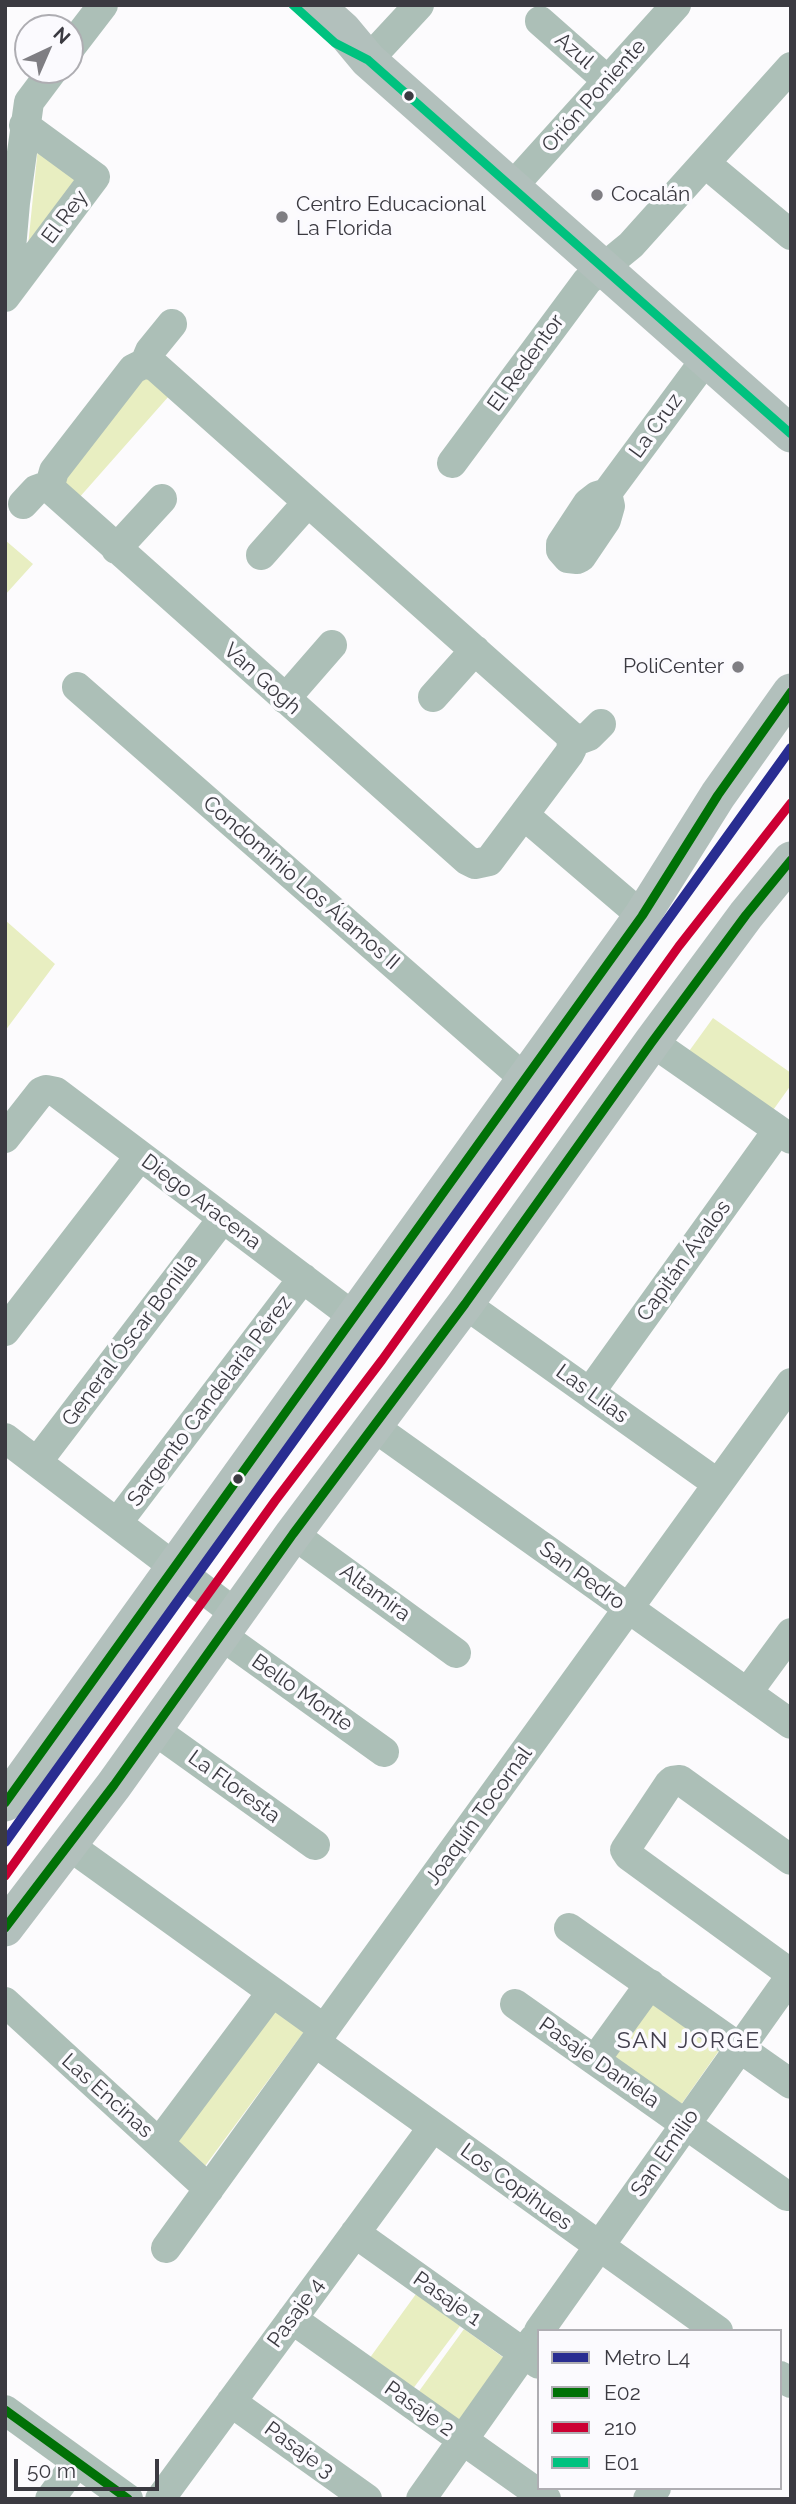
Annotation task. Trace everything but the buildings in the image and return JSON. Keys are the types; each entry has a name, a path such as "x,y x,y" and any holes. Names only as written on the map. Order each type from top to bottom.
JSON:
{"main road":[{"path":"293,5 335,43 368,60"},
{"path":"315,5 343,30 368,60 791,434"},
{"path":"5,1803 526,1080 642,916 712,804 791,692"},
{"path":"5,1928 465,1304 652,1042 746,915 791,860"}],"street":[{"path":"84,30 103,5"},
{"path":"368,60 419,5"},
{"name":"Orión Poniente","path":"512,187 676,5"},
{"name":"Azul","path":"540,21 608,81"},
{"name":"El Redentor","path":"452,463 587,281 631,245 788,77"},
{"name":"El Rey","path":"6,295 10,204 29,102 42,84"},
{"name":"El Rey","path":"6,295 95,177 24,125"},
{"path":"705,163 791,236"},
{"path":"23,504 36,490 50,485 54,471 133,369 145,363 150,351 172,324"},
{"name":"La Cruz","path":"607,493 706,359"},
{"path":"145,363 156,367 568,731 573,742"},
{"name":"Van Gogh","path":"50,485 57,497 467,860 477,877 525,816 569,754 573,742 589,736 601,724"},
{"path":"116,549 162,499"},
{"path":"261,555 308,502"},
{"path":"285,699 332,645"},
{"path":"433,697 475,650"},
{"name":"Condominio Los Álamos II","path":"77,687 526,1080"},
{"path":"525,816 642,916"},
{"path":"652,1042 787,1136"},
{"name":"Diego Aracena","path":"5,1138 37,1096 46,1090 56,1092 354,1317"},
{"name":"Capitán Ávalos","path":"590,1392 787,1136"},
{"path":"5,1331 140,1156"},
{"name":"General Óscar Bonilla","path":"16,1452 223,1218"},
{"name":"Sargento Candelaria Pérez","path":"117,1523 303,1278"},
{"name":"Las Lilas","path":"465,1304 718,1484"},
{"name":"Joaquín Tocornal","path":"166,2248 791,1383"},
{"name":"San Pedro","path":"374,1427 791,1724"},
{"name":"Bello Monte","path":"16,1452 174,1567 228,1624 384,1752"},
{"name":"Altamira","path":"293,1534 456,1653"},
{"path":"747,1693 791,1633"},
{"name":"La Floresta","path":"153,1729 315,1845"},
{"path":"791,1860 684,1782 676,1779 669,1784 626,1847 625,1853 791,1975"},
{"name":"Los Copihues","path":"67,1844 272,1992 319,2036 433,2127 715,2329"},
{"path":"569,1928 791,2084"},
{"name":"San Emilio","path":"545,2329 599,2246 791,1975"},
{"path":"595,2060 650,1984"},
{"path":"159,2143 272,1992"},
{"name":"Las Encinas","path":"5,2002 209,2189"},
{"name":"Pasaje Daniela","path":"515,2004 787,2196"},
{"name":"Pasaje 4","path":"160,2499 433,2127"},
{"name":"Pasaje 1","path":"355,2233 535,2345"},
{"name":"Pasaje 2","path":"292,2319 546,2499"},
{"name":"San Emilio","path":"421,2499 462,2440 535,2345"},
{"name":"Pasaje 3","path":"231,2402 367,2499"},
{"path":"5,2410 128,2499"},
{"path":"50,2499 77,2462"}],"green space":[{"path":"38,147 76,178 28,246"},
{"path":"143,373 169,396 78,499 63,483"},
{"path":"5,540 33,564 5,595"},
{"path":"5,920 55,964 5,1031"},
{"path":"713,1018 791,1073 791,1085 771,1113 687,1054"},
{"path":"654,1991 725,2042 678,2109 607,2058"},
{"path":"269,2005 306,2029 205,2166 170,2137"},
{"path":"416,2294 460,2326 412,2390 369,2359"},
{"path":"464,2329 511,2363 465,2428 417,2394"}],"metro line":[{"name":"L4","path":"5,1842 791,748"}],"transit line":[{"name":"E01","path":"293,5 335,43 368,60 791,434"},
{"name":"E02","path":"5,1803 642,916 718,795 791,692"},
{"name":"210","path":"5,1876 275,1501 382,1360 679,946 791,803"},
{"name":"E02","path":"5,1928 114,1785 293,1534 465,1304 652,1042 746,915 791,860"},
{"name":"E02","path":"5,2410 128,2499"}],"place":[{"name":"Cocalán","path":"597,195"},
{"name":"Centro Educacional La Florida","path":"282,217"},
{"name":"PoliCenter","path":"738,667"}],"district":[{"name":"SAN JORGE","path":"689,2041"}]}
